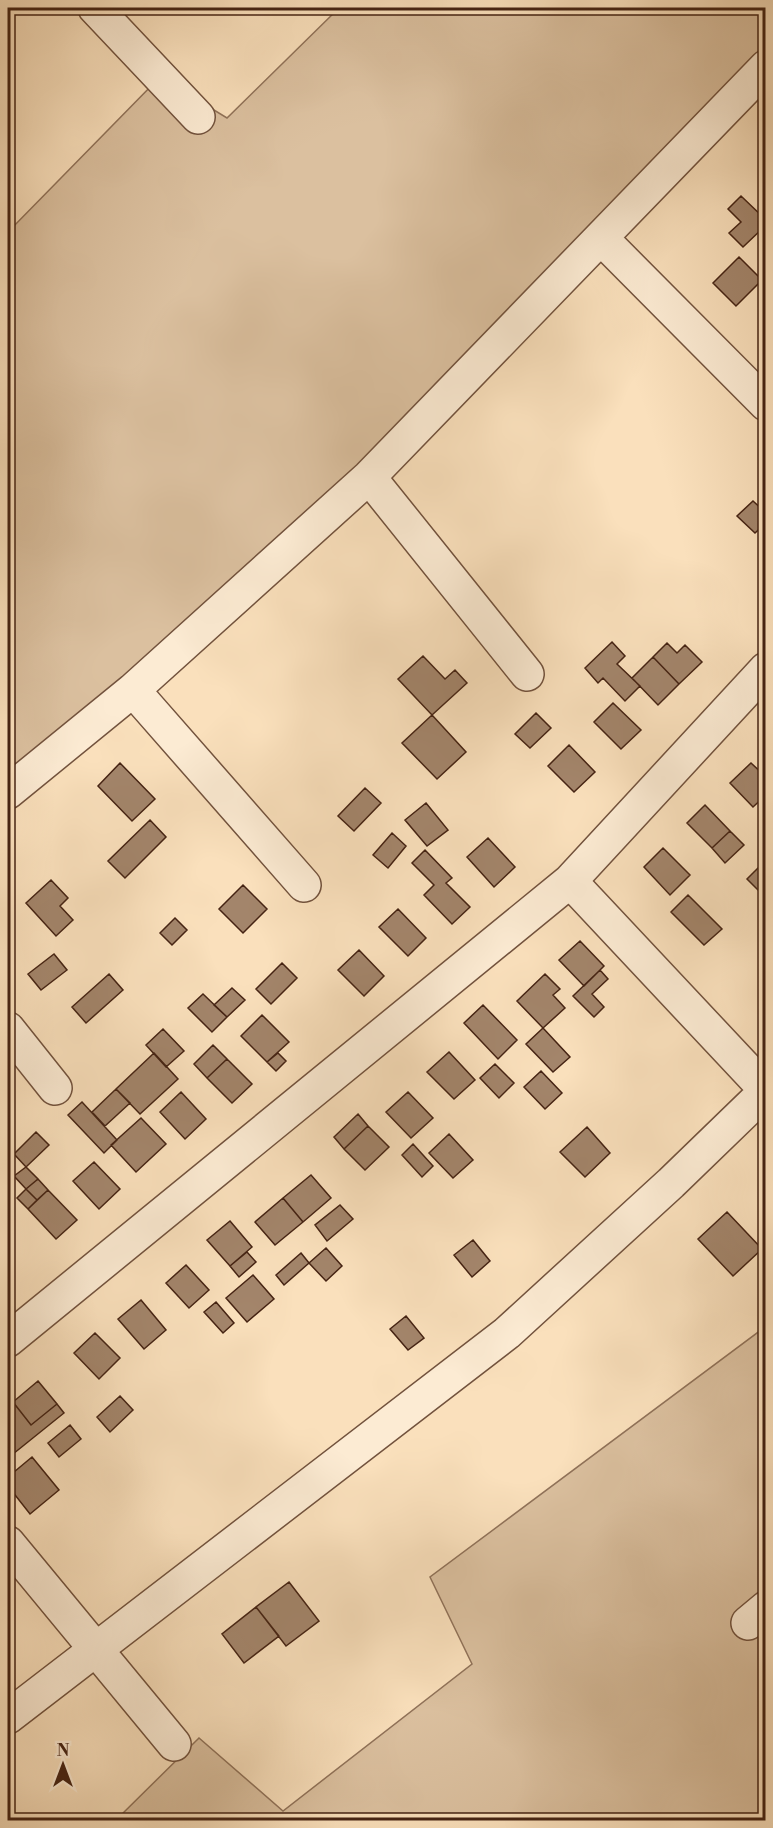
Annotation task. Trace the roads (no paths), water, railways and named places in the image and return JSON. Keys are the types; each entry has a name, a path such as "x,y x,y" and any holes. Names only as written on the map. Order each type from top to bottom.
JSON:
{"street":[{"path":"95,8 198,117"},
{"path":"8,792 133,690 369,477 765,67"},
{"path":"600,238 765,404"},
{"path":"369,477 527,674"},
{"path":"8,1340 570,881 765,669"},
{"path":"133,690 304,885"},
{"path":"8,1717 507,1333 671,1183 765,1090 570,881"},
{"path":"8,1029 55,1088"},
{"path":"8,1543 174,1744"}]}
